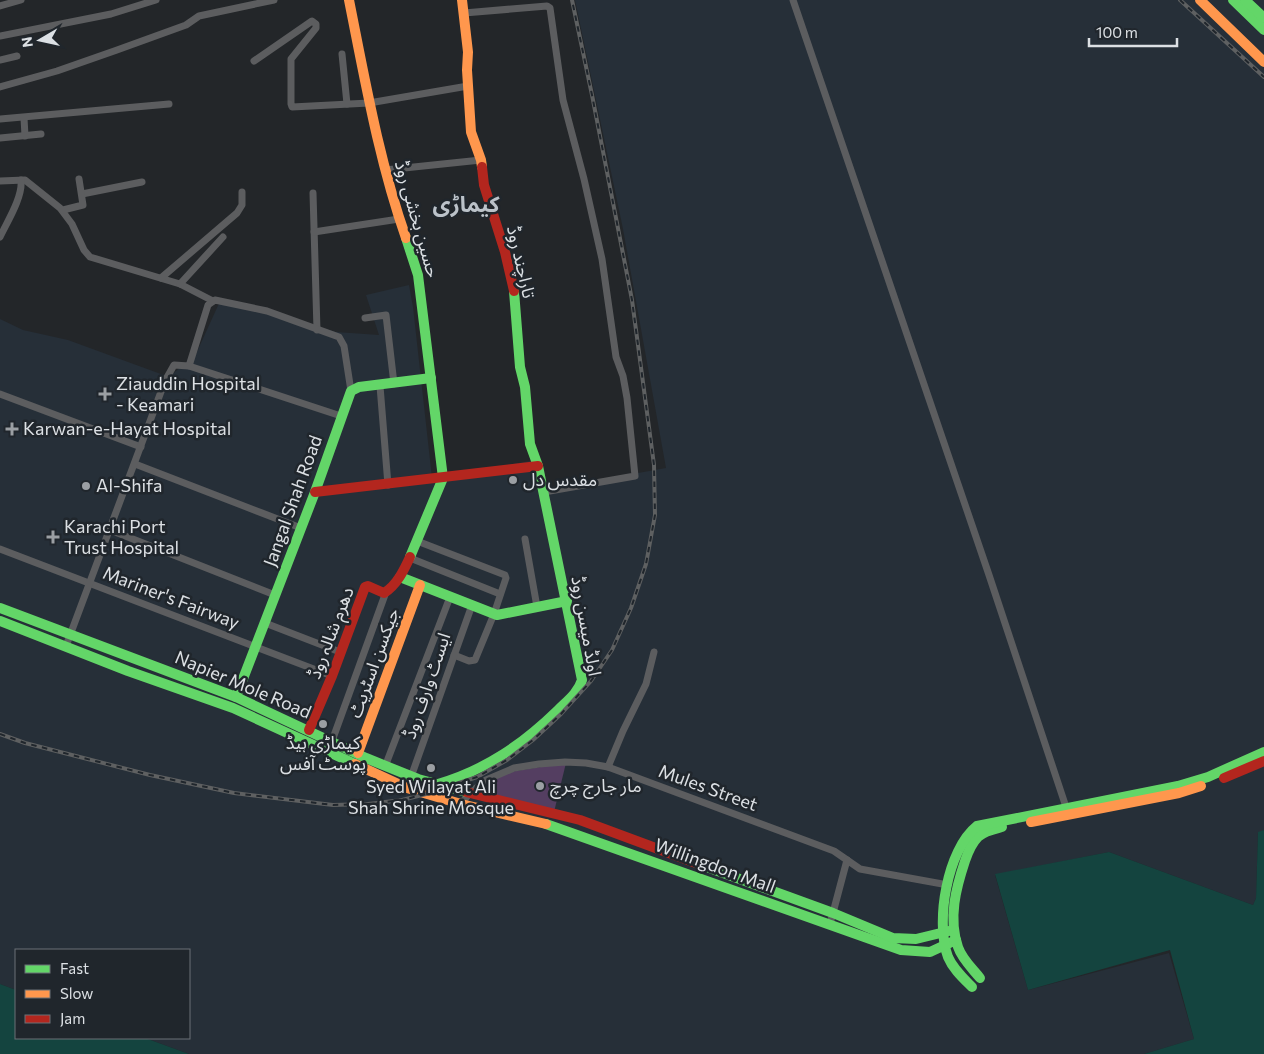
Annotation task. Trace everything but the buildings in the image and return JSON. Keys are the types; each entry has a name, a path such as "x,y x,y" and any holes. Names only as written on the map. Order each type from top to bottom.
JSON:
{"main road":[{"name":"حسین بخشی روڈ","path":"349,0 369,102 385,170 398,219 418,275 442,478"},
{"name":"تاراچند روڈ","path":"462,0 468,52 468,86 472,132 481,160 484,185 514,286 520,367 525,387 530,444 538,466"},
{"path":"1200,0 1264,62"},
{"path":"1233,0 1264,30"},
{"path":"1246,0 1264,18"},
{"path":"351,391 359,387 380,386 431,378"},
{"name":"Jangal Shah Road","path":"236,697 315,492 351,391"},
{"path":"315,492 388,485 538,466"},
{"name":"اولڈ میسن روڈ","path":"418,791 473,772 505,756 540,728 581,685 582,675 538,466"},
{"path":"386,592 400,578 410,558 442,478"},
{"path":"400,578 420,584 494,614 566,601"},
{"name":"جیکسن اسٹریٹ","path":"358,753 420,584"},
{"name":"دھرم شالہ روڈ","path":"309,730 332,676 364,587 368,586 381,592 386,592"},
{"name":"Napier Mole Road","path":"0,608 236,697 411,777 470,794"},
{"name":"Napier Mole Road","path":"0,621 128,671 233,708 407,788 461,804"},
{"path":"972,987 958,974 950,962 942,933 948,885 960,845 968,833 977,826 1178,786 1208,777 1264,752"},
{"path":"980,978 962,956 952,923 955,892 970,849 976,839 991,829 1179,793 1241,772 1264,760"},
{"name":"Willingdon Mall","path":"470,794 580,820 833,913 893,938 921,939 942,933 955,935"},
{"name":"Willingdon Mall","path":"461,804 544,823 910,952 937,950 955,935"}],"street":[{"path":"0,6 21,0"},
{"path":"0,36 111,14 156,0"},
{"path":"0,87 57,71 126,47 186,25 199,16 274,0"},
{"path":"792,0 989,575 1066,807"},
{"path":"464,13 547,6 550,8 563,100 602,258 616,357 623,376 627,398 635,476 544,492"},
{"path":"254,61 312,21 316,24 316,28 291,59 291,104 295,108 369,102 468,86"},
{"path":"342,54 347,104"},
{"path":"0,60 17,56"},
{"path":"0,120 169,104"},
{"path":"24,118 25,136"},
{"path":"0,138 41,134"},
{"path":"385,170 481,160"},
{"path":"63,210 83,205 79,179"},
{"path":"0,237 19,195 22,186 21,180"},
{"path":"0,181 21,180 29,183 63,210 78,234 87,255 180,284 213,301 267,311 339,337 342,340 351,391"},
{"path":"82,194 142,182"},
{"path":"162,278 237,213 242,205 242,192"},
{"path":"313,193 316,330"},
{"path":"314,232 398,219"},
{"path":"180,284 223,237"},
{"path":"189,366 208,305 213,301"},
{"path":"365,318 386,315 394,384"},
{"path":"66,646 165,381 172,367 176,364 189,366 341,416"},
{"path":"380,386 388,485"},
{"path":"0,394 141,447"},
{"path":"135,464 301,528"},
{"path":"110,530 276,595"},
{"path":"525,539 538,607"},
{"path":"417,541 504,573 506,578 494,614 475,660 469,661 454,656"},
{"name":"Mariner's Fairway","path":"0,549 332,676"},
{"path":"410,558 500,594"},
{"path":"332,741 386,592"},
{"path":"386,764 450,597"},
{"name":"ایسٹ وارف روڈ","path":"411,777 472,605"},
{"path":"264,623 340,652"},
{"path":"608,767 623,730 646,684 654,652"},
{"name":"Mules Street","path":"461,804 486,780 514,768 565,762 608,767 834,851 860,869 948,885"},
{"path":"830,924 847,860"}],"shaded area":[{"path":"575,0 1264,0 1264,830 1258,833 1256,898 1253,905 1109,852 995,875 1028,990 1169,953 1194,1039 1144,1054 189,1054 148,1039 190,1039 190,949 15,949 15,990 0,984 0,319 23,330 68,340 169,377 196,354 221,299 336,332 379,335 366,295 409,285 432,478 536,460 543,490 666,468 623,229"},
{"path":"566,763 554,812 470,794 503,773"},
{"path":"1264,830 1264,1054 1144,1054 1194,1039 1170,950 1028,990 995,874 1109,852 1253,905 1256,898 1258,832"},
{"path":"0,984 15,990 15,1039 148,1039 189,1054 0,1054"}],"railway":[{"path":"0,734 25,743 150,775 234,793 333,805 368,804 402,800 477,777 507,760 533,740 561,714 591,681 612,650 631,608 646,564 655,515 654,465 632,300 572,0"},
{"path":"1180,0 1264,77"}],"traffic: fast":[{"path":"1233,0 1264,30"},
{"path":"1245,0 1264,18"},
{"path":"406,238 418,275 443,478 410,557"},
{"path":"438,784 472,771 517,745 568,700 578,689 582,680 538,466 530,444 525,387 520,367 514,291"},
{"path":"236,697 315,492 351,391 359,387 431,378"},
{"path":"400,577 497,615 567,601"},
{"path":"0,608 236,697 366,758 418,779 466,792"},
{"path":"0,621 128,671 233,708 355,764"},
{"path":"972,987 955,969 948,957 944,942 943,925 946,887 951,869 967,837 977,826 1178,786 1208,777 1264,752"},
{"path":"546,824 901,950 930,952 956,940"},
{"path":"980,978 958,947 955,936 954,903 967,854 972,845 983,833 1002,827"},
{"path":"696,863 833,913 893,938 916,939 953,930"}],"traffic: slow":[{"path":"349,0 380,150 406,238"},
{"path":"462,0 468,52 467,70 471,132 482,167"},
{"path":"1200,0 1264,62"},
{"path":"358,753 420,585"},
{"path":"355,764 407,788 461,804 546,824"},
{"path":"1031,822 1179,793 1201,786"}],"traffic: jam":[{"path":"482,167 484,185 505,252 514,291"},
{"path":"315,492 538,466"},
{"path":"309,730 332,676 365,587 368,586 384,593 389,590 403,572 410,557"},
{"path":"1224,778 1264,761"},
{"path":"466,792 580,820 696,863"}],"place":[{"name":"Ziauddin Hospital - Keamari","path":"105,394"},
{"name":"Karwan-e-Hayat Hospital","path":"12,429"},
{"name":"مقدس دل","path":"513,480"},
{"name":"Al-Shifa","path":"86,486"},
{"name":"Karachi Port Trust Hospital","path":"53,537"},
{"name":"کیماڑی ہیڈ پوسٹ آفس","path":"323,724"},
{"name":"Syed Wilayat Ali Shah Shrine Mosque","path":"431,768"},
{"name":"مار جارج چرچ","path":"540,786"}],"district":[{"name":"کیماڑی","path":"466,204"}]}
